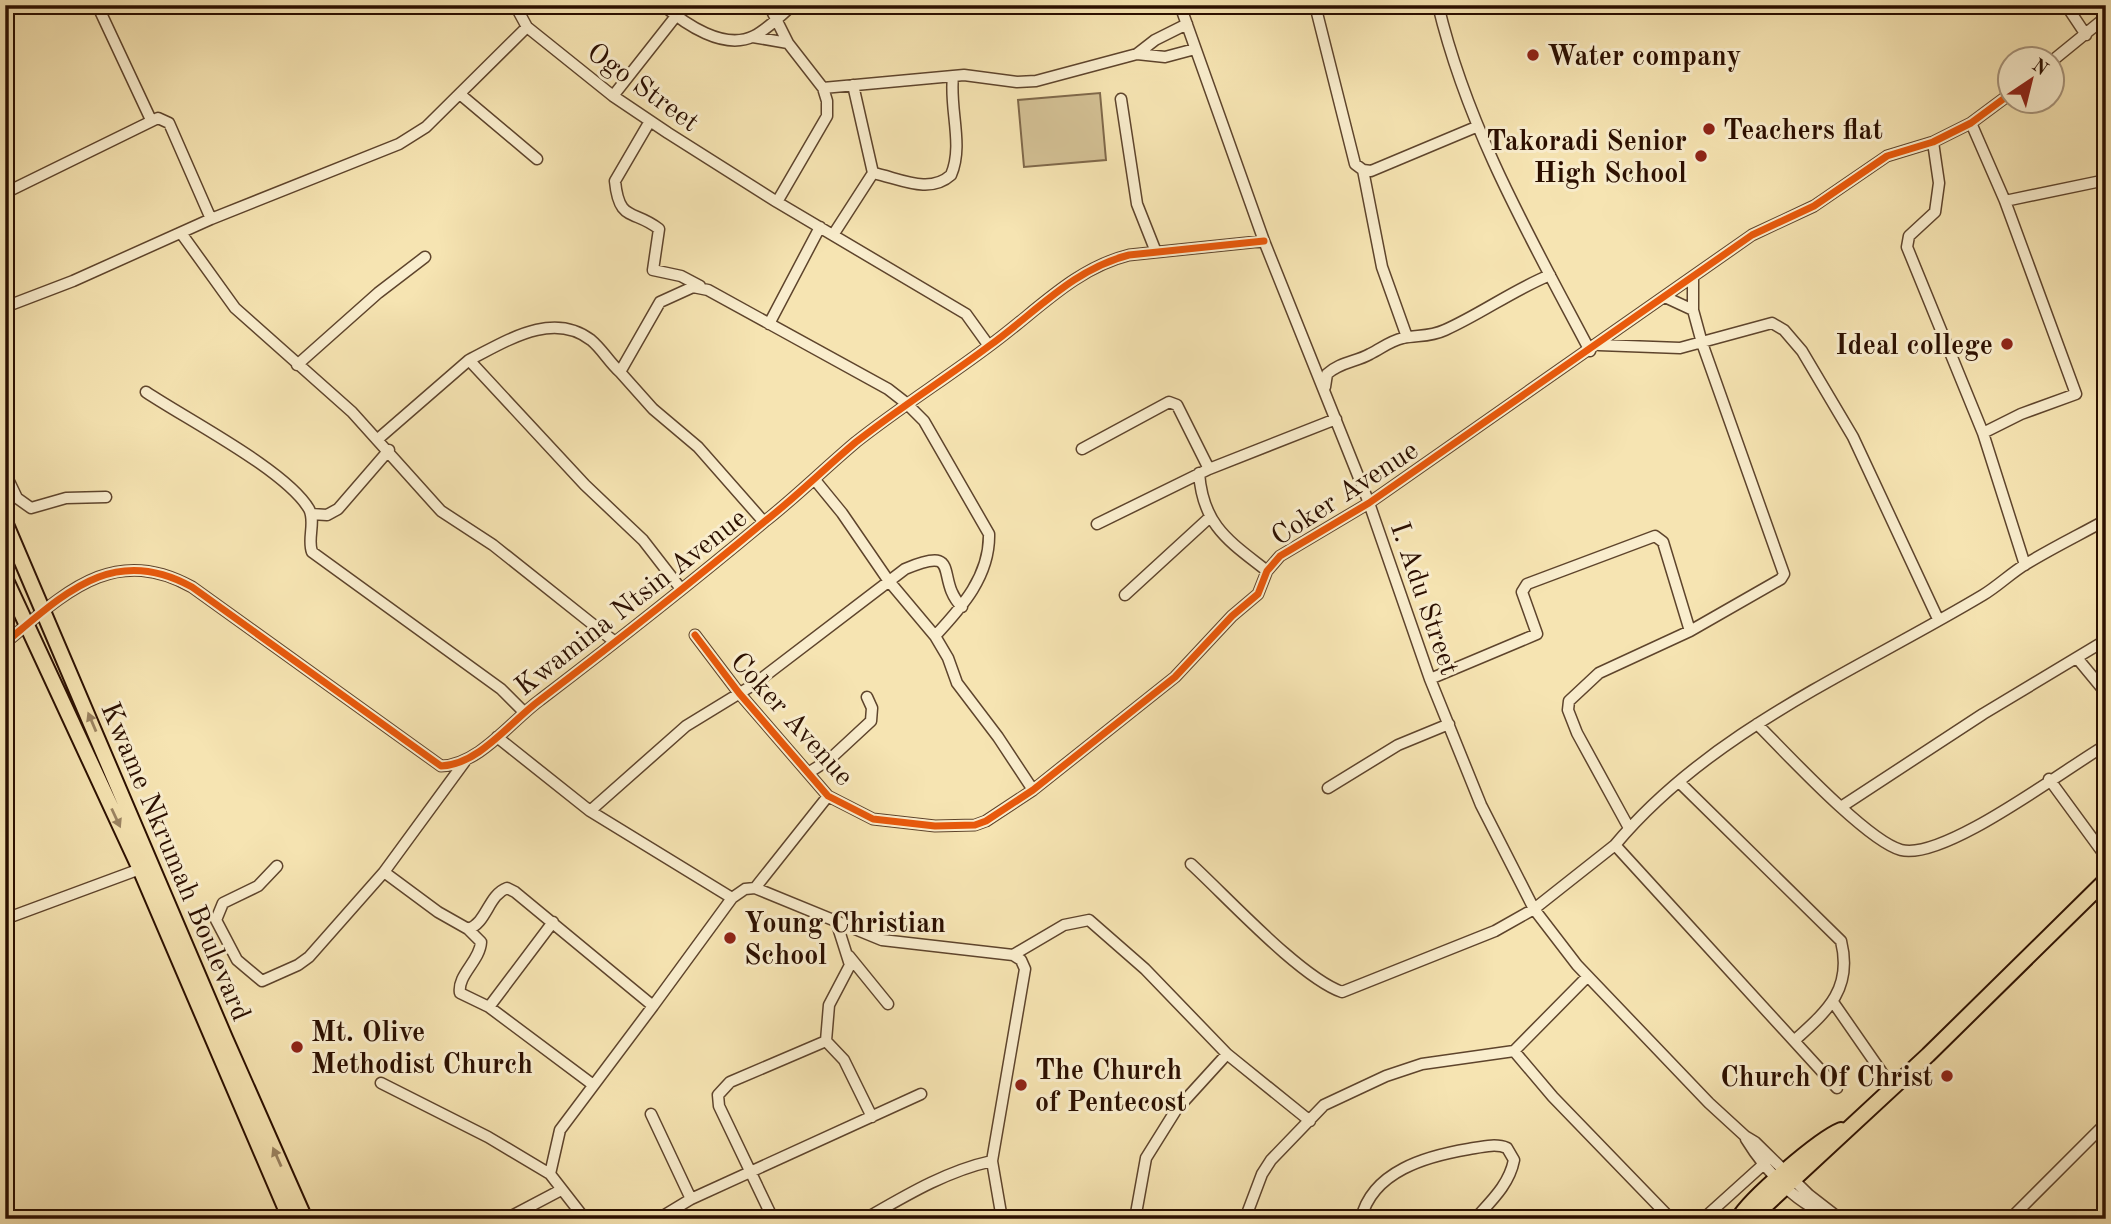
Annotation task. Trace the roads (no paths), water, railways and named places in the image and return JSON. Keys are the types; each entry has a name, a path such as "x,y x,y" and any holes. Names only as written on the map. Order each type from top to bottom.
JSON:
{"highway":[{"name":"Kwame Nkrumah Boulevard","path":"5,522 46,611 225,1038 305,1219"},
{"name":"Kwame Nkrumah Boulevard","path":"5,578 140,869 290,1219"},
{"path":"1751,1219 1829,1135 1845,1129 1928,1055 2106,880"},
{"path":"1738,1219 1787,1179"}],"street":[{"path":"5,307 211,219 399,144 426,127 527,27 515,5"},
{"path":"663,5 708,35 722,38 753,37 788,43"},
{"path":"769,5 788,43 823,88 827,101 827,116 777,202"},
{"path":"753,37 793,5"},
{"name":"I. Adu Street","path":"1180,5 1264,241 1369,503 1430,679 1481,805 1534,909 1587,977 1745,1136"},
{"path":"1315,5 1355,164 1363,170 1371,170 1476,127"},
{"path":"1438,5 1459,83 1476,127 1550,275 1594,348 1668,349 1702,343 1772,323 1784,330 1802,351 1872,474 1938,619"},
{"path":"2066,5 2086,35"},
{"path":"100,11 151,120"},
{"path":"613,96 676,16"},
{"path":"2066,50 2106,18"},
{"path":"1137,54 1155,40 1187,24"},
{"name":"Ogo Street","path":"527,27 613,96 650,121 777,202 966,314 989,346"},
{"path":"823,88 953,76 1036,81 1137,54 1165,57 1195,49"},
{"path":"873,173 923,185 936,184 951,175 957,146 950,99 953,76"},
{"path":"833,234 873,173 853,85"},
{"path":"461,95 537,159"},
{"path":"1121,99 1137,204 1156,252"},
{"name":"Coker Avenue","path":"695,635 739,693 828,796 873,819 954,826 986,821 1032,790 1175,677 1232,616 1258,594 1267,571 1280,556 1369,503 1594,348 1752,234 1814,206 1887,156 1933,142 1971,123 1996,104"},
{"path":"5,193 151,120 164,119 169,123 211,219"},
{"path":"650,121 615,181 621,206 626,214 659,229 653,270 681,276 888,389 906,403 924,421 989,534 979,581 962,607 935,636"},
{"path":"1971,123 2005,201 2076,394 2021,414 1983,433"},
{"path":"1933,142 1939,183 1935,212 1909,236 1907,247 1983,433 2025,565"},
{"path":"1363,170 1382,267 1407,337"},
{"path":"2005,201 2106,180"},
{"path":"769,324 820,227"},
{"path":"181,233 234,308 378,439 442,511 493,545 615,642"},
{"name":"Kwamina Ntsin Avenue","path":"5,643 100,574 133,570 172,576 192,587 441,766 454,765 497,737 524,712 764,523 854,444 906,403 989,346 1079,275 1110,260 1156,252 1264,241"},
{"path":"297,365 378,293 425,257"},
{"path":"1325,391 1327,374 1335,366 1369,355 1380,346 1407,337 1426,338 1445,331 1550,275"},
{"path":"1629,828 1577,733 1568,710 1569,701 1599,673 1690,631 1781,579 1784,574 1702,343 1693,310 1693,277"},
{"path":"620,372 660,302 700,286"},
{"path":"1665,297 1693,310"},
{"path":"378,439 469,360 531,331 561,328 588,338 653,409 698,447 764,523"},
{"path":"469,360 585,485 643,540 681,589"},
{"path":"146,391 187,419 222,437 284,484 311,513 327,515 338,509 389,450"},
{"path":"1082,449 1169,402 1177,405 1204,471 1200,490 1209,518 1224,538 1267,571"},
{"path":"1097,524 1204,471 1336,419"},
{"path":"5,473 17,498 32,508 66,498 106,497"},
{"path":"815,480 842,513 888,580 935,636 948,658 957,683 998,737 1032,790"},
{"path":"311,513 313,552 491,681 524,712"},
{"path":"1125,595 1209,518"},
{"path":"1192,864 1327,987 1342,992 1451,951 1534,909 1615,845 1629,828 1704,759 1757,724 2106,520"},
{"path":"1430,679 1537,634 1522,592 1527,584 1655,536 1663,542 1690,631"},
{"path":"590,811 659,747 739,693 905,569 931,558 936,559 948,574 950,592 962,607"},
{"path":"1841,807 1983,713 2106,640"},
{"path":"2077,658 2106,693"},
{"path":"808,773 830,759 871,721 872,708 867,697"},
{"path":"1328,788 1398,745 1449,724"},
{"path":"1757,724 1841,807 1887,844 1900,850 1921,851 1966,834 2106,745"},
{"path":"497,737 590,811 732,898"},
{"path":"277,866 258,886 223,903 216,920 237,960 262,981 309,957 384,872 467,758"},
{"path":"2049,779 2106,857"},
{"path":"1679,782 1834,931 1844,952 1843,972 1833,1002 1795,1040"},
{"path":"755,888 828,796"},
{"path":"1615,845 1838,1088"},
{"path":"5,919 140,869"},
{"path":"384,872 438,912 468,929 481,942 480,949 458,988 467,998 489,1007 592,1084"},
{"path":"468,929 481,919 500,891 507,888 553,922 653,1006"},
{"path":"550,1174 560,1130 592,1084 732,898 745,889 755,888 882,940 1013,955 1021,960 1025,969 992,1161 1002,1219"},
{"path":"1013,955 1064,925 1089,920 1145,969 1227,1054 1310,1121"},
{"path":"836,921 848,956 849,970 829,1005 826,1041 844,1060 872,1117"},
{"path":"489,1007 553,922"},
{"path":"848,956 888,1004"},
{"path":"1245,1219 1262,1174 1324,1105 1387,1076 1422,1064 1514,1051 1587,977"},
{"path":"1833,1002 1892,1087"},
{"path":"773,1219 719,1107 718,1095 730,1082 826,1041"},
{"path":"1514,1051 1553,1097 1671,1219"},
{"path":"1135,1219 1146,1158 1176,1110 1227,1054"},
{"path":"381,1083 488,1137 550,1174 585,1219"},
{"path":"658,1219 691,1199 921,1094"},
{"path":"651,1114 691,1199"},
{"path":"2010,1219 2106,1123"},
{"path":"1745,1136 1765,1163 1787,1179"},
{"path":"1745,1136 1755,1142 1817,1210 1838,1218"},
{"path":"1361,1219 1370,1196 1385,1179 1429,1155 1477,1147 1507,1148 1514,1160 1512,1171 1504,1187 1475,1219"},
{"path":"865,1219 923,1186 973,1165 992,1161"},
{"path":"1703,1219 1765,1163"},
{"path":"506,1219 561,1190"}],"place":[{"name":"Water company","path":"1533,55"},
{"name":"Teachers flat","path":"1709,129"},
{"name":"Takoradi Senior High School","path":"1701,156"},
{"name":"Ideal college","path":"2007,344"},
{"name":"Young Christian School","path":"730,938"},
{"name":"Mt. Olive Methodist Church","path":"297,1047"},
{"name":"Church Of Christ","path":"1947,1076"},
{"name":"The Church of Pentecost","path":"1021,1085"}]}
